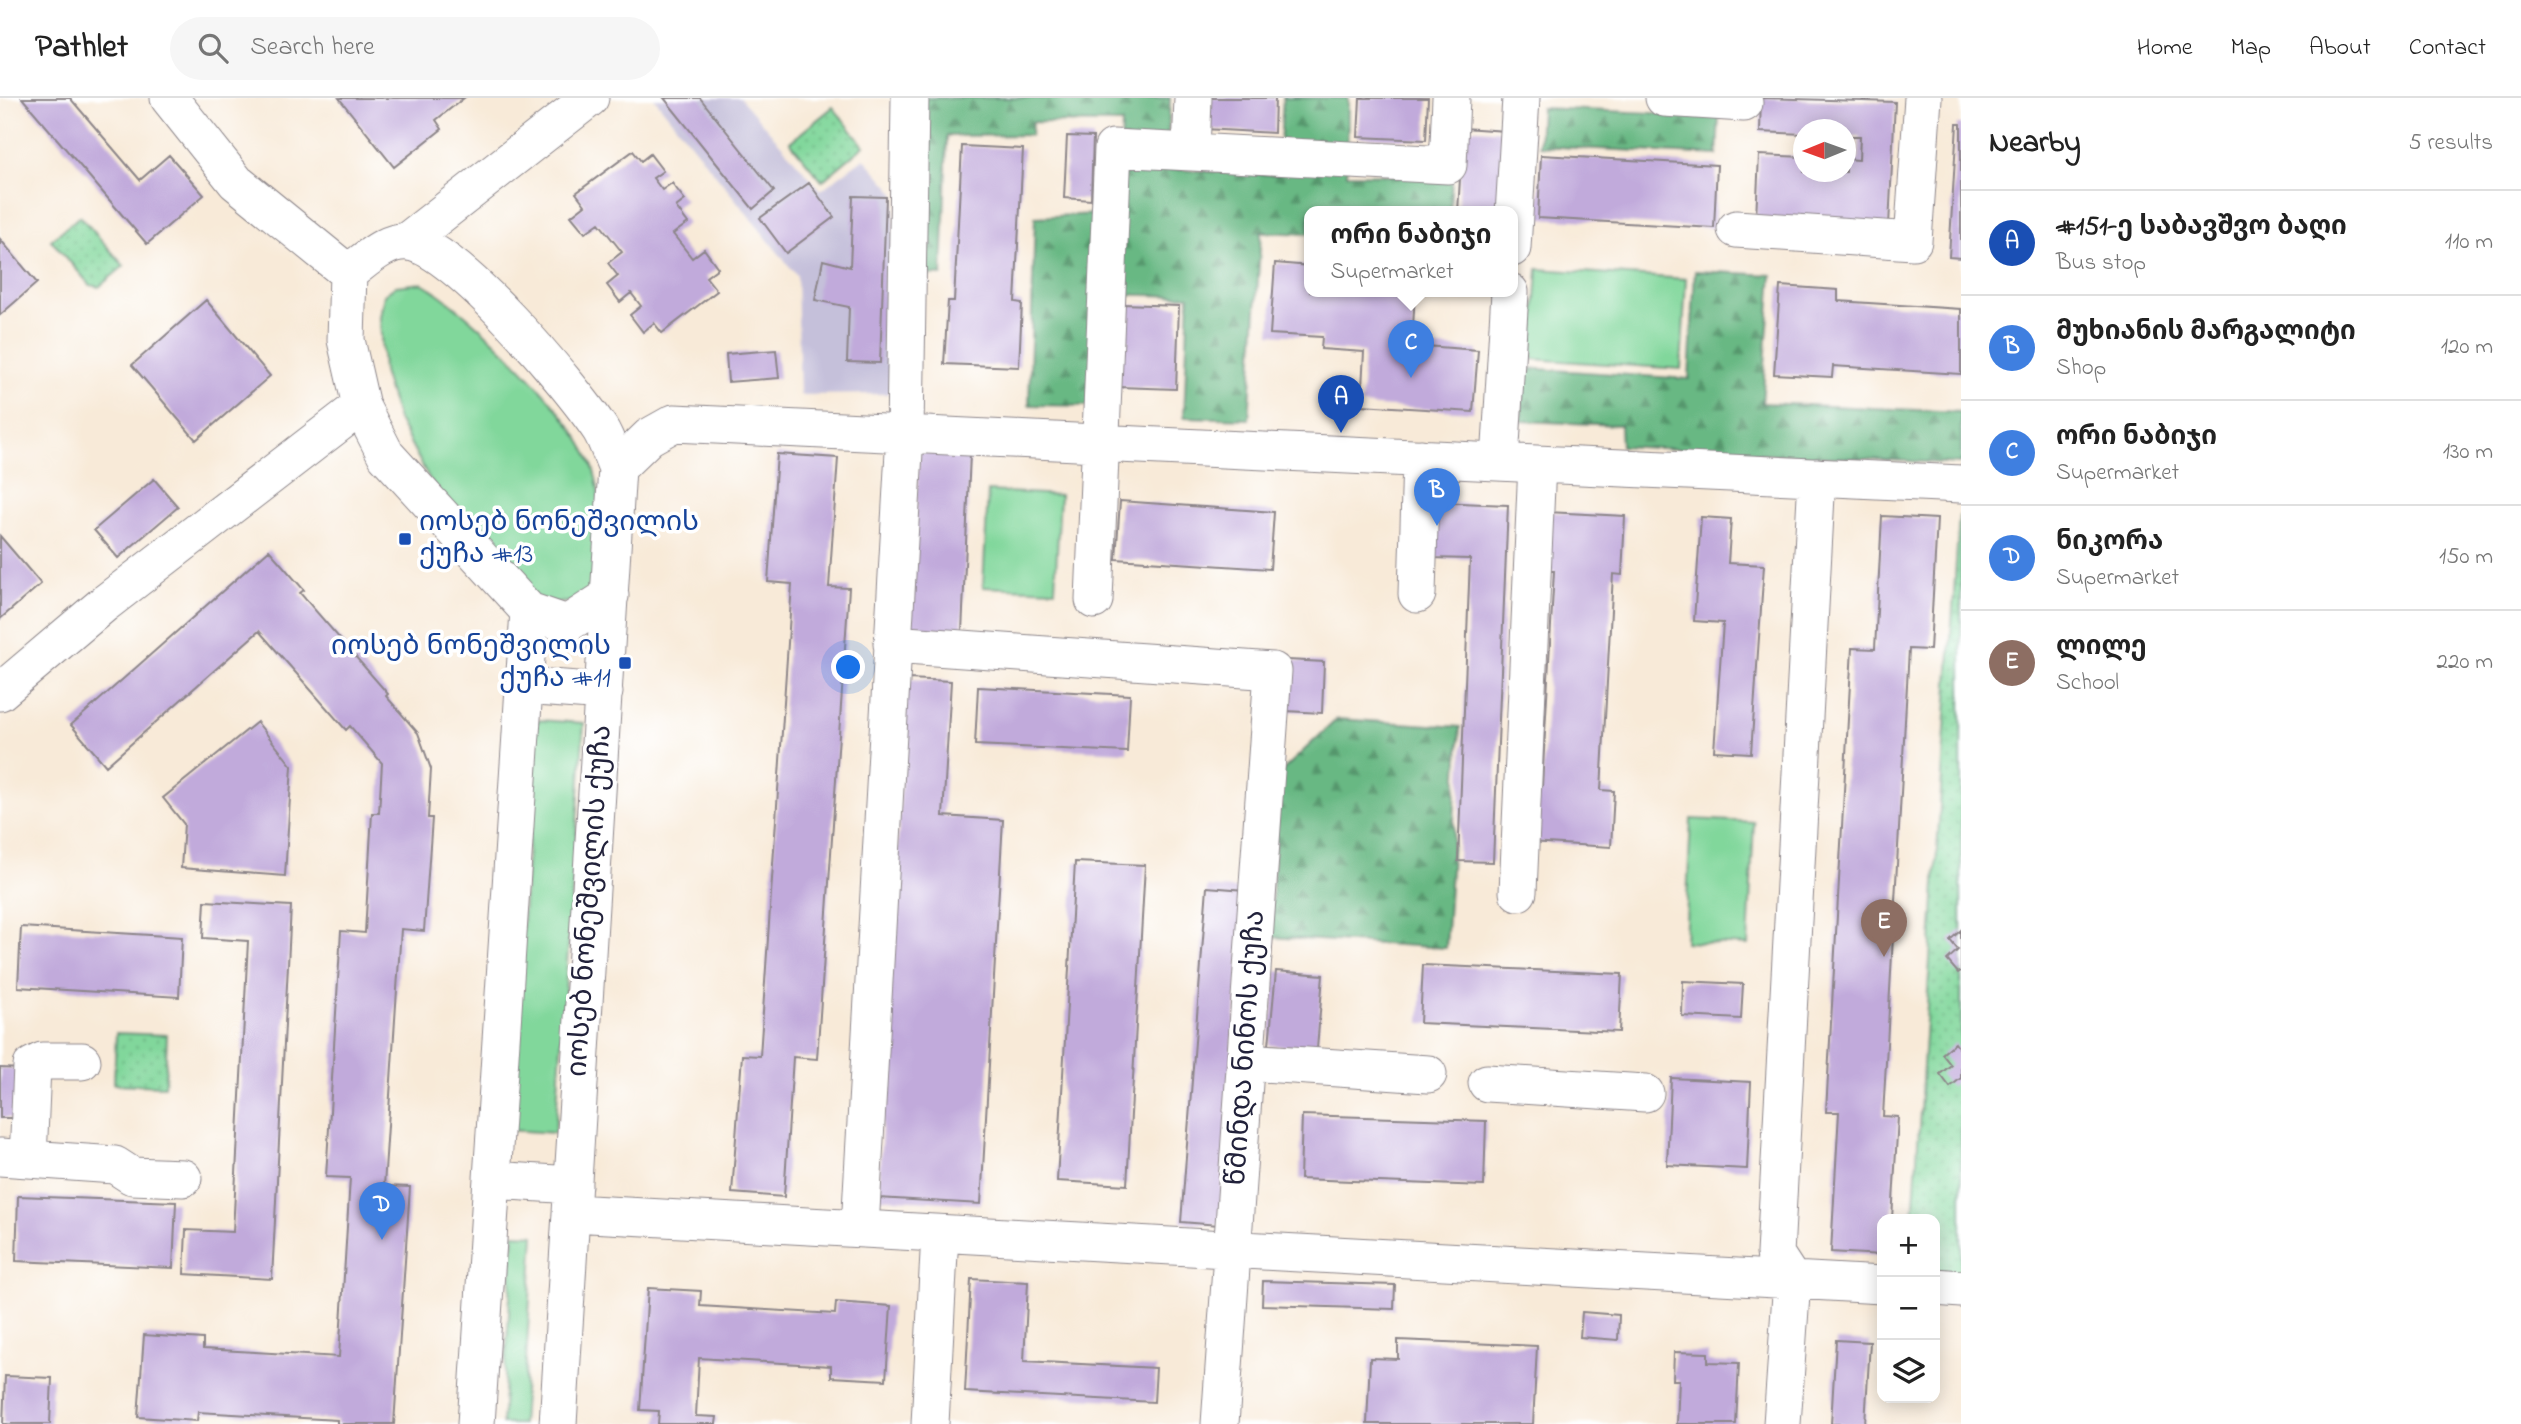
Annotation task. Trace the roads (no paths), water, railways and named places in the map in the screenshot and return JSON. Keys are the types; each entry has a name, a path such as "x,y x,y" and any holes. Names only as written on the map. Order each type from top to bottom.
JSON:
{"street":[{"path":"169,98 236,182 348,273"},
{"path":"348,273 381,248 407,242 590,98"},
{"path":"860,1228 905,434 909,98"},
{"path":"1191,152 1194,98"},
{"path":"1094,600 1113,148 1448,165 1451,98"},
{"path":"1515,206 1521,98"},
{"path":"1664,98 1744,103"},
{"path":"1737,229 1913,241 1923,98"},
{"name":"იოსებ ნონეშვილის ქუჩა","path":"407,242 439,253 471,278 601,430 617,468 558,1424"},
{"path":"348,273 346,340 361,406 386,455 529,611 568,624 610,596"},
{"path":"1500,462 1510,297"},
{"path":"0,692 104,604 361,406"},
{"path":"617,468 649,437 674,423 1961,484"},
{"path":"1417,594 1421,458"},
{"path":"1518,892 1537,464"},
{"path":"1782,1424 1792,1280 1775,1254 1817,477"},
{"path":"476,1424 529,611"},
{"name":"წმინდა ნინოს ქუჩა","path":"892,644 1273,671 1220,1424"},
{"path":"524,686 604,692"},
{"path":"82,1061 42,1061 32,1066 14,1158 115,1165 132,1175 183,1178"},
{"path":"1246,1062 1428,1074"},
{"path":"1487,1083 1645,1093"},
{"path":"492,1180 573,1199 860,1228 1877,1285"},
{"path":"930,1424 940,1234"},
{"path":"1940,1287 1961,1289"}],"place":[{"name":"ორი ნაბიჯი","path":"1411,378"},
{"name":"#151-ე საბავშვო ბაღი","path":"1341,433"},
{"name":"მუხიანის მარგალიტი","path":"1437,526"},
{"name":"იოსებ ნონეშვილის ქუჩა #13","path":"405,539"},
{"name":"იოსებ ნონეშვილის ქუჩა #11","path":"625,663"},
{"name":"ლილე","path":"1884,957"},
{"name":"ნიკორა","path":"382,1240"}]}
